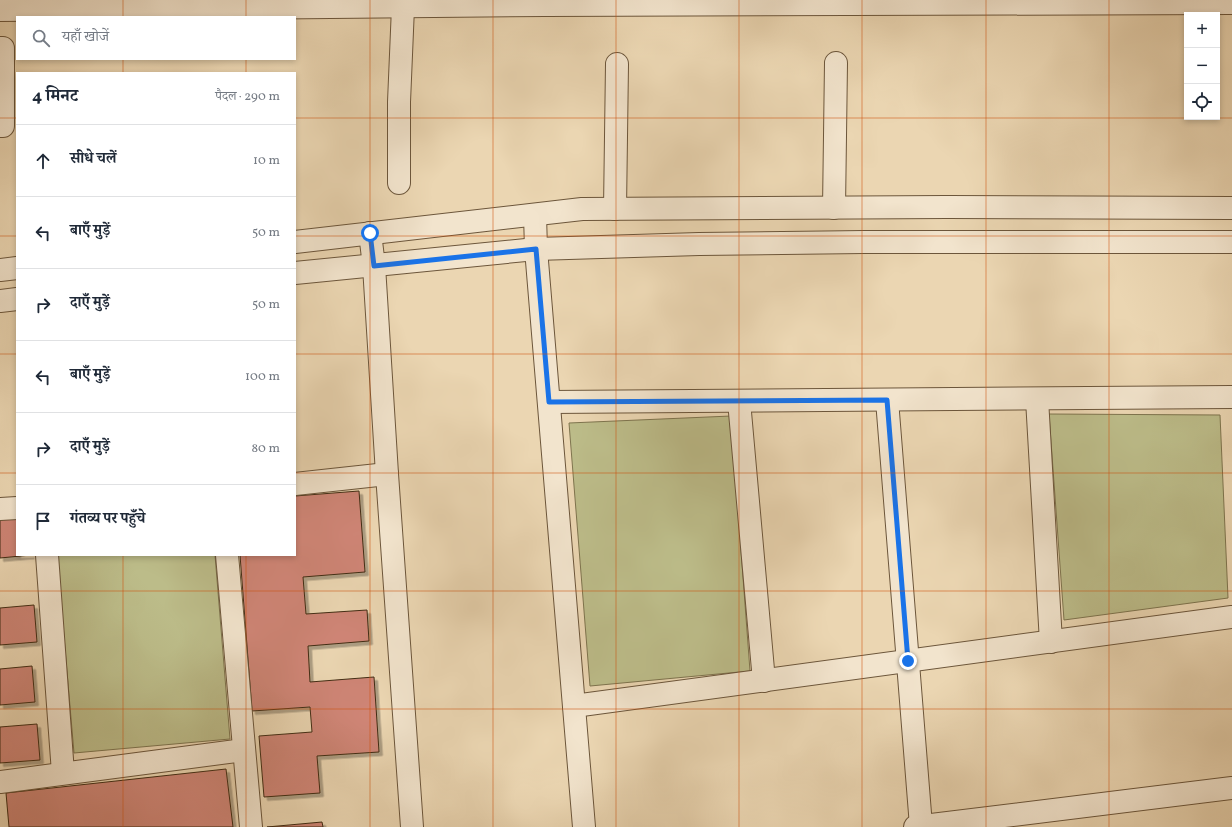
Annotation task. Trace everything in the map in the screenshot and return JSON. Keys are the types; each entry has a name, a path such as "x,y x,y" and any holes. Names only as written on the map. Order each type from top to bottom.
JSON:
{"street":[{"path":"0,10 553,5 1232,2"},
{"path":"398,183 399,102 403,7"},
{"path":"0,48 3,48 3,126 0,126"},
{"path":"834,208 836,63"},
{"path":"615,209 617,64"},
{"path":"296,242 582,209 947,206 1232,208"},
{"path":"535,215 536,249 584,827"},
{"path":"370,233 374,266 412,827"},
{"path":"296,273 536,249 699,244 872,242 1232,242"},
{"path":"0,270 16,268"},
{"path":"0,301 16,299"},
{"path":"549,402 1232,397"},
{"path":"1037,398 1051,642"},
{"path":"887,400 908,661 929,826 1232,788"},
{"path":"739,401 764,681"},
{"path":"296,484 387,474"},
{"path":"0,509 16,508"},
{"path":"47,556 63,773"},
{"path":"227,556 251,827"},
{"path":"574,706 1232,617"},
{"path":"0,782 244,750"}],"green space":[{"path":"1049,414 1220,415 1228,598 1064,620"},
{"path":"731,416 750,671 590,686 569,423"},
{"path":"57,556 215,556 230,739 74,753"}],"building":[{"path":"359,491 365,572 303,577 306,614 367,610 369,641 308,646 310,682 374,677 379,752 317,756 320,793 264,797 259,736 312,732 310,707 252,711 240,556 296,556 296,496"},
{"path":"16,517 16,556 21,556 0,558 0,518"},
{"path":"34,605 37,642 0,645 0,608"},
{"path":"32,666 35,702 0,705 0,669"},
{"path":"37,724 40,760 0,763 0,727"},
{"path":"226,769 233,827 9,827 6,793"},
{"path":"322,822 323,827 267,827"}],"route":[{"path":"370,233 374,266 536,249 549,402 887,400 908,661"}]}
